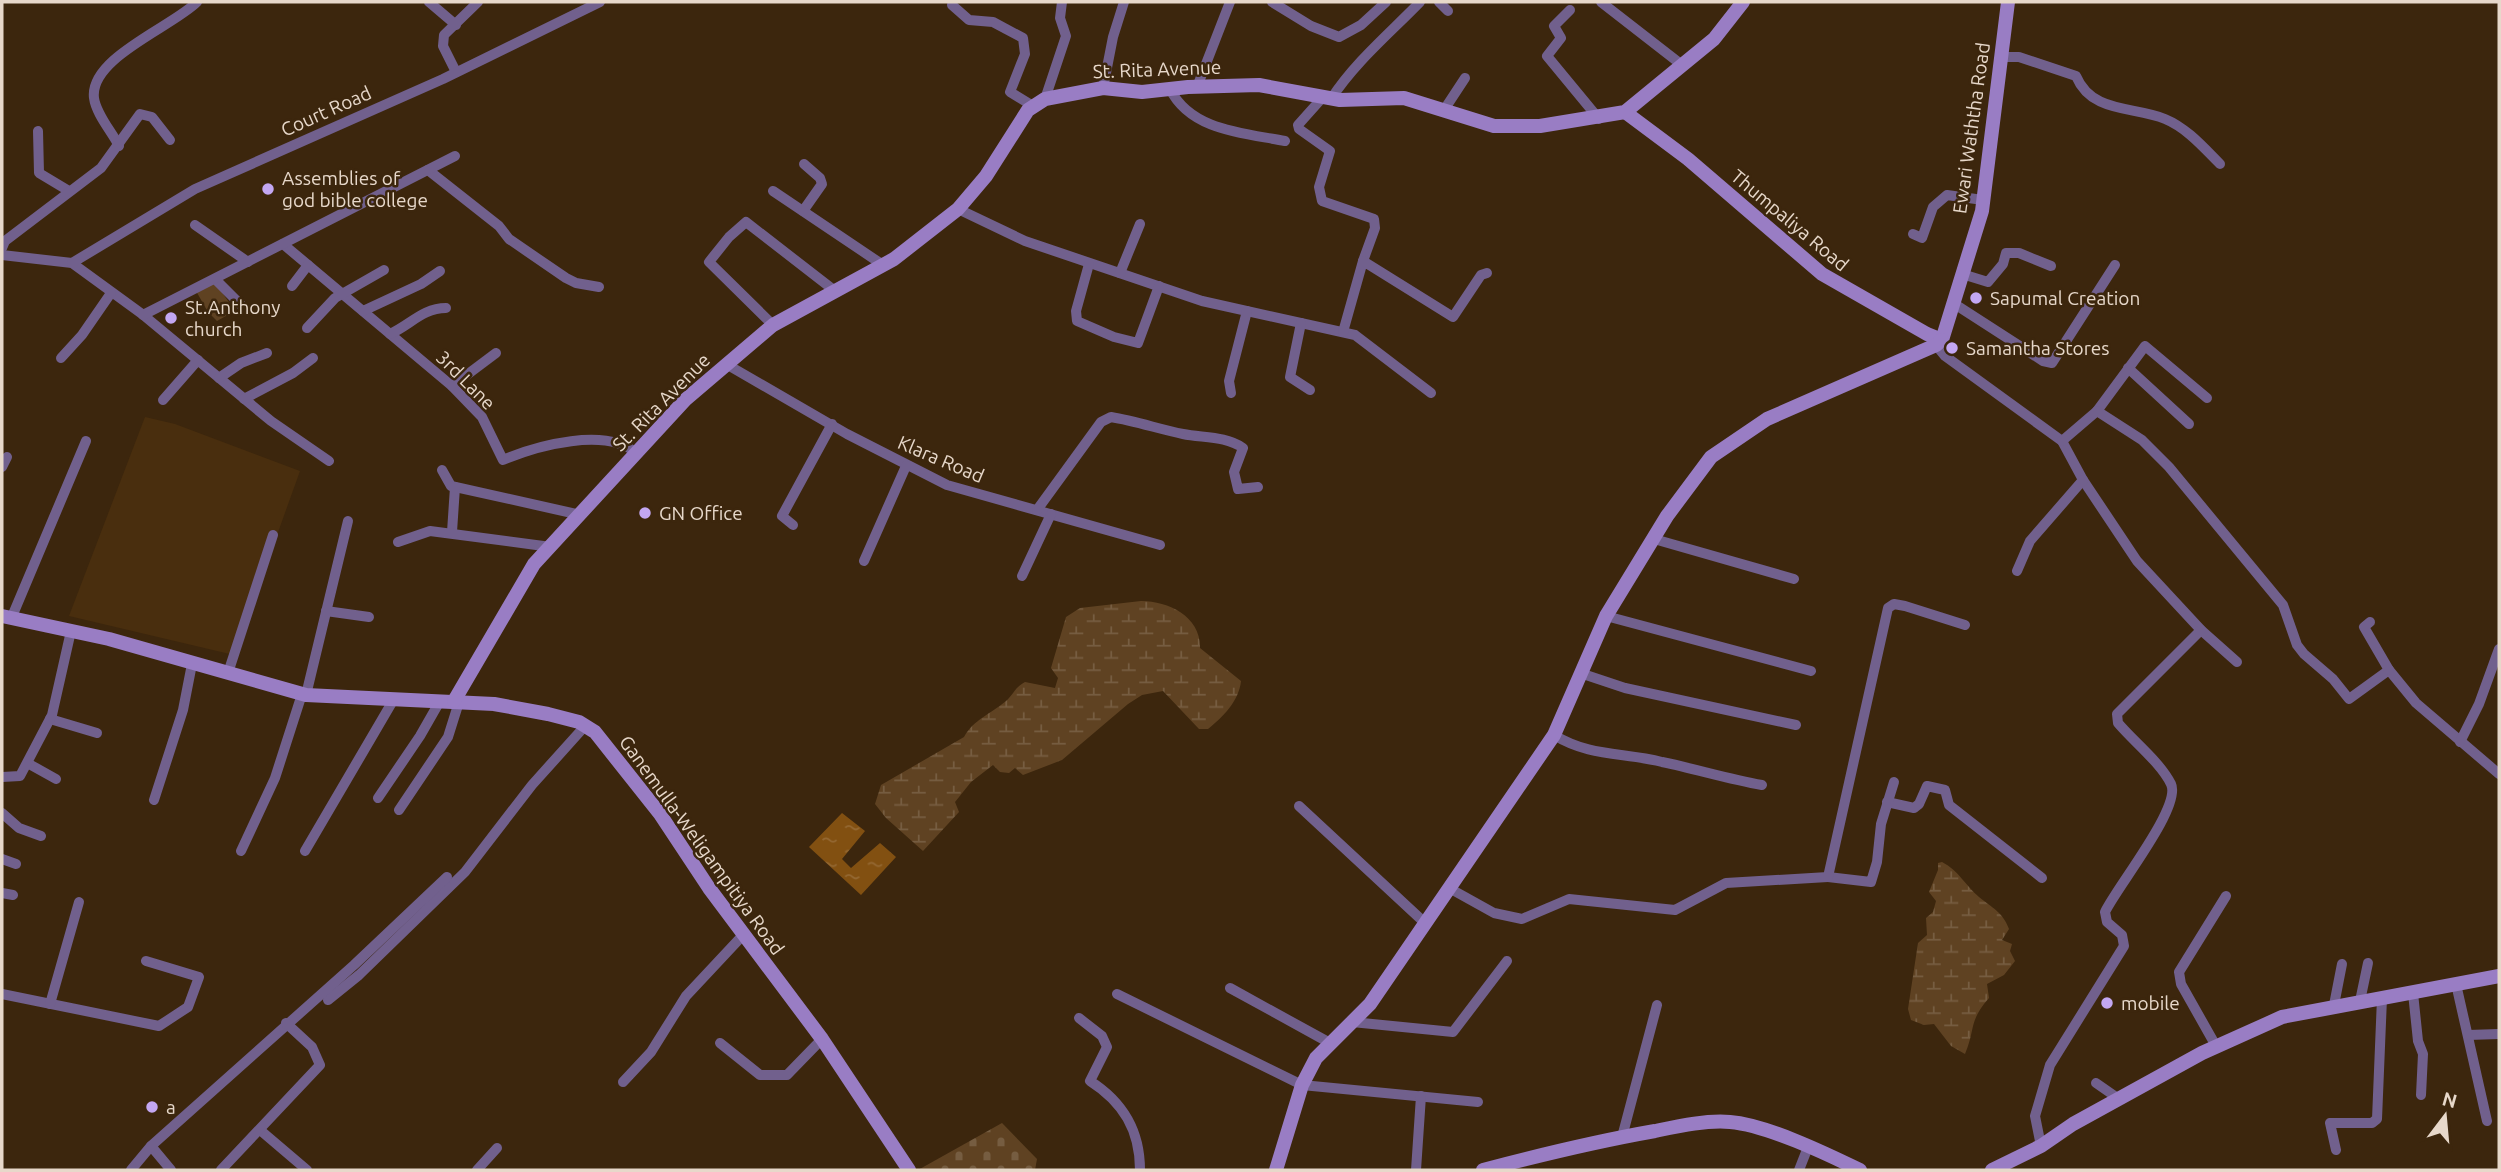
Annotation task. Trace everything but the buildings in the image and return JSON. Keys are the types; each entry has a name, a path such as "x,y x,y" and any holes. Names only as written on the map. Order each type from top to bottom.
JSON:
{"street":[{"path":"119,146 96,104 96,82 105,67 127,50 184,15 197,2"},
{"path":"429,2 456,25"},
{"path":"456,72 443,46 444,35 478,2"},
{"name":"Court Road","path":"72,263 195,189 456,72 600,2"},
{"path":"952,5 969,20 993,22 1023,38 1026,54 1010,92 1039,102 1066,36 1060,18 1062,2"},
{"path":"1103,88 1113,37 1124,2"},
{"path":"1197,87 1230,2"},
{"path":"1272,2 1311,26 1339,37 1361,25 1386,2"},
{"path":"1343,332 1375,228 1374,219 1322,201 1319,187 1330,151 1299,129 1298,125 1327,98 1350,69 1391,34 1420,2"},
{"path":"1439,2 1448,11"},
{"path":"1601,2 1682,65"},
{"name":"St. Rita Avenue","path":"451,701 528,572 685,400 773,326 883,265 957,209 986,176 1039,102 1103,88 1142,92 1259,85 1327,98 1404,98 1494,126 1540,126 1599,119 1625,112 1714,39 1742,2"},
{"name":"Ewari Waththa Road","path":"1939,342 1983,200 2008,2"},
{"path":"1570,10 1553,26 1561,38 1547,56 1599,119"},
{"path":"2001,57 2019,57 2077,76 2083,91 2129,112 2165,119 2196,140 2220,164"},
{"path":"1444,110 1465,78"},
{"path":"1170,89 1177,103 1189,115 1208,124 1285,141"},
{"name":"Thumpaliya Road","path":"1625,112 1688,159 1822,274 1939,342"},
{"path":"2,248 5,241 101,168 119,146 132,121 146,114 170,140"},
{"path":"38,131 39,173 69,191"},
{"path":"143,315 455,156"},
{"path":"803,211 822,184 820,177 804,164"},
{"path":"428,170 499,226 509,239 576,284 599,287"},
{"path":"773,191 883,265"},
{"path":"1913,234 1922,238 1933,207 1947,195 1983,200"},
{"path":"957,209 1025,241 1202,302 1355,335 1431,393"},
{"path":"773,326 709,262 722,244 746,222 835,291"},
{"path":"1120,273 1140,224"},
{"path":"195,225 248,262"},
{"name":"3rd Lane","path":"283,244 452,386 482,418 503,460 534,448 595,439 624,445 637,454"},
{"path":"1962,274 1987,282 2003,264 2006,253 2019,253 2051,266"},
{"path":"2,255 72,263 143,315 244,399 329,461"},
{"path":"1363,261 1453,317 1481,275 1487,273"},
{"path":"1089,264 1076,311 1077,321 1114,337 1138,343 1159,286"},
{"path":"292,286 308,265"},
{"path":"1953,303 2043,361 2052,363 2115,265"},
{"path":"307,328 335,298 384,270"},
{"path":"363,311 421,284 440,271"},
{"path":"215,279 243,307"},
{"path":"61,358 82,335 111,293"},
{"path":"390,334 423,313 434,308 446,308"},
{"path":"1231,393 1229,381 1247,311"},
{"path":"1301,323 1290,377 1310,390"},
{"path":"1276,1170 1302,1085 1316,1058 1370,1004 1554,735 1606,616 1654,539 1711,457 1767,419 1939,342 1945,356 2062,441 2083,480 2137,561 2201,630 2237,662"},
{"path":"2062,441 2097,411 2145,346 2207,398"},
{"path":"219,378 242,363 267,354"},
{"path":"452,386 496,354"},
{"path":"244,399 293,373 313,358"},
{"path":"163,400 198,360"},
{"name":"Klara Road","path":"726,364 906,466 947,485 1160,545"},
{"path":"2128,368 2189,424"},
{"path":"2097,411 2142,440 2169,467 2283,604 2297,645 2333,679 2349,699 2389,670"},
{"path":"1037,510 1101,422 1111,417 1185,434 1227,439 1238,444 1243,448 1234,472 1238,489 1258,487"},
{"path":"793,525 782,516 832,424"},
{"path":"6,618 86,441"},
{"path":"864,561 906,466"},
{"path":"442,470 455,487 580,515"},
{"path":"2017,571 2030,541 2083,480"},
{"path":"452,533 455,487"},
{"path":"1021,576 1051,514"},
{"path":"241,851 275,778 304,694 348,521"},
{"path":"398,542 430,531 551,547"},
{"path":"228,673 273,535"},
{"path":"1654,539 1794,579"},
{"path":"1828,877 1888,608 1894,604 1965,625"},
{"path":"326,611 369,617"},
{"path":"1606,616 1811,671"},
{"name":"Ganemulla-Weligampitiya Road","path":"6,618 71,631 304,694 451,701 548,714 595,732 660,814 822,1040 909,1170"},
{"path":"2370,622 2364,627 2389,670 2416,703 2499,774"},
{"path":"2040,1146 2035,1116 2050,1065 2124,946 2122,935 2108,922 2105,912 2155,832 2171,796 2171,785 2118,723 2117,714 2201,630"},
{"path":"2,781 20,776 29,764 50,719 71,631"},
{"path":"2460,742 2479,704 2499,649"},
{"path":"154,800 183,710 192,664"},
{"path":"1580,673 1625,688 1796,725"},
{"path":"305,851 394,699"},
{"path":"378,797 420,736 451,701"},
{"path":"399,810 448,737 451,701"},
{"path":"50,719 97,733"},
{"path":"328,1000 359,975 465,872 532,785 585,726"},
{"path":"1554,735 1590,752 1607,752 1662,761 1762,785"},
{"path":"29,764 56,779"},
{"path":"1449,888 1494,913 1522,919 1569,899 1675,910 1726,883 1828,877 1871,882 1894,782"},
{"path":"1888,802 1914,808 1919,804 1927,786 1945,790 1949,805 2042,878"},
{"path":"1299,806 1425,923"},
{"path":"2,813 19,828 41,836"},
{"path":"2,859 16,864"},
{"path":"131,1170 151,1146 354,965 447,877"},
{"path":"2216,1046 2179,976 2183,964 2227,896"},
{"path":"50,1004 79,902"},
{"path":"623,1082 651,1052 686,996 744,934"},
{"path":"2,994 159,1026 172,1020 188,1007 199,977 146,961"},
{"path":"1352,1022 1453,1032 1507,961"},
{"path":"2360,1001 2368,963"},
{"path":"2334,1005 2342,964"},
{"path":"1993,1170 2216,1046 2282,1017 2334,1005 2499,976"},
{"path":"2456,984 2487,1121"},
{"path":"1230,988 1330,1043"},
{"path":"2413,993 2418,1041 2423,1054 2421,1095"},
{"path":"1117,994 1302,1085 1478,1102"},
{"path":"2336,1150 2330,1123 2372,1123 2378,1119 2382,998"},
{"path":"1622,1137 1657,1005"},
{"path":"1079,1017 1102,1036 1107,1046 1090,1081 1107,1092 1133,1123 1140,1170"},
{"path":"221,1170 320,1065 312,1046 286,1023"},
{"path":"2468,1035 2499,1034"},
{"path":"720,1043 760,1074 787,1075 822,1040"},
{"path":"2096,1083 2119,1099"},
{"path":"1416,1170 1420,1096"},
{"path":"1484,1170 1622,1137 1687,1125 1727,1122 1745,1124 1860,1170"},
{"path":"260,1130 307,1170"},
{"path":"151,1146 171,1170"},
{"path":"1799,1170 1808,1147"},
{"path":"477,1170 497,1148"}],"shaded area":[{"path":"145,417 175,424 300,471 234,655 69,616"}],"green space":[{"path":"214,281 233,308 233,312 217,321 208,312 196,291"},
{"path":"1141,601 1162,604 1181,613 1195,628 1200,648 1241,681 1234,702 1214,724 1208,729 1199,729 1163,691 1142,695 1062,760 1023,775 1015,768 1009,773 1000,772 993,765 971,782 955,802 959,812 923,851 886,818 875,804 881,785 964,737 973,726 1006,701 1025,682 1055,688 1058,678 1051,668 1066,617 1080,608"},
{"path":"1942,862 2004,918 2009,929 2002,940 2012,944 2010,951 2015,961 2004,975 1987,984 1989,998 1975,1019 1965,1054 1951,1046 1934,1024 1924,1025 1911,1020 1908,1009 1918,943 1927,935 1926,918 1933,912 1936,901 1929,892 1938,863"},
{"path":"1002,1123 1037,1159 1035,1170 918,1170"}],"water":[{"path":"842,813 865,831 842,859 851,868 880,843 896,857 861,895 809,847"}],"place":[{"name":"Assemblies of god bible college","path":"268,189"},
{"name":"Sapumal Creation","path":"1976,298"},
{"name":"St.Anthony church","path":"171,318"},
{"name":"Samantha Stores","path":"1952,348"},
{"name":"GN Office","path":"645,513"},
{"name":"mobile","path":"2107,1003"},
{"name":"a","path":"152,1107"}]}
